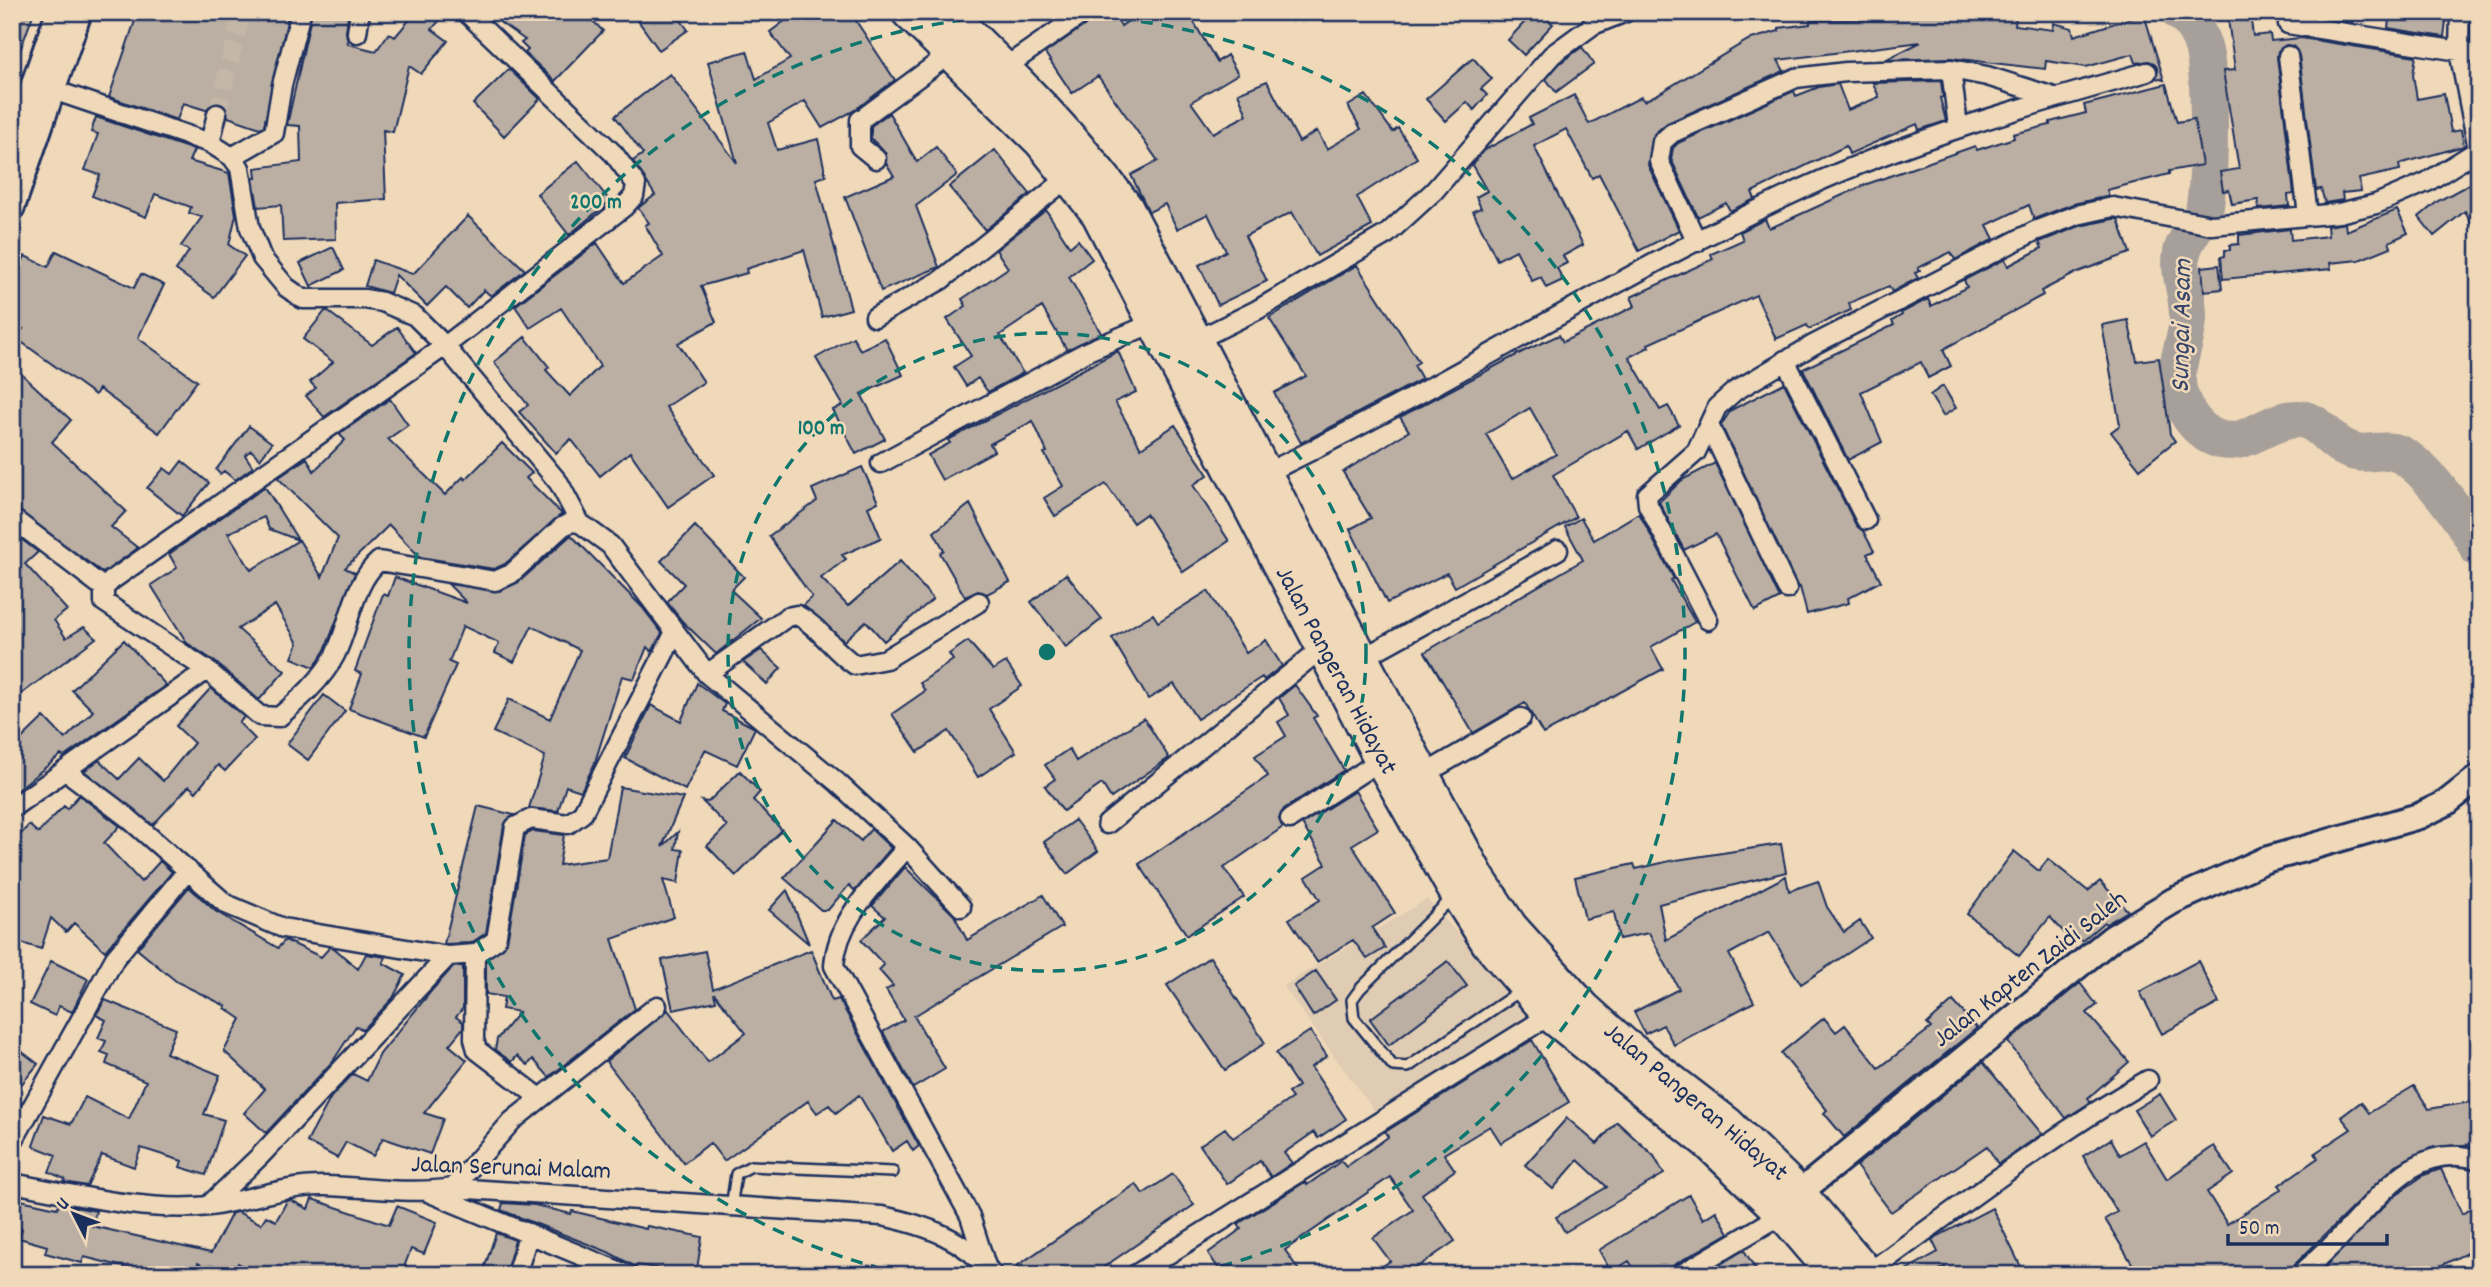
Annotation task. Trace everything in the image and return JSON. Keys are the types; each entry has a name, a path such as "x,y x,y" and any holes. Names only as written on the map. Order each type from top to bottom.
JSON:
{"highway":[{"name":"Jalan Pangeran Hidayat","path":"908,12 988,87 1070,176 1098,214 1153,323 1361,659 1423,775 1488,943 1728,1124 1791,1203 1835,1275"},
{"name":"Jalan Pangeran Hidayat","path":"947,12 1091,159 1126,207 1197,340 1251,479 1322,647 1381,760 1468,886"},
{"name":"Jalan Pangeran Hidayat","path":"1536,980 1550,1015 1707,1142 1791,1203 1869,1274"}],"street":[{"path":"12,147 59,12"},
{"path":"12,207 79,12"},
{"path":"232,157 274,133 282,85 300,12"},
{"path":"356,33 360,12"},
{"path":"104,588 445,346 624,207 634,196 636,184 614,154 466,12"},
{"path":"1004,68 1085,12"},
{"path":"1197,340 1257,310 1387,234 1434,191 1552,55 1593,25 1626,12"},
{"path":"1708,620 1648,505 1647,495 1696,452 1725,398 1785,360 2035,231 2077,215 2113,207 2212,225 2339,213 2376,204 2427,181 2478,153 2459,51 2460,12"},
{"path":"2288,24 2479,52"},
{"path":"876,159 860,146 860,120 951,54"},
{"path":"2288,56 2308,215"},
{"path":"1697,242 1659,161 1662,142 1672,133 1796,78 1902,69 1951,69 1987,76 2057,97"},
{"path":"1951,69 1958,127"},
{"path":"1251,479 1355,430 1697,242 1803,189 1958,127 2147,72"},
{"path":"53,90 210,143 232,157 240,169 250,228 262,258 286,286 303,299 364,299 401,309 415,316 445,346 559,483 580,523 610,545 707,674 838,783 907,847 961,907"},
{"path":"210,143 217,114"},
{"path":"875,317 941,280 1070,176"},
{"path":"881,463 1088,351 1153,323"},
{"path":"1785,360 1866,520"},
{"path":"1709,425 1787,589"},
{"path":"12,518 104,588"},
{"path":"104,588 104,602 110,608 207,670 260,716 279,717 318,679 334,656 365,577 379,561 495,581 512,574 562,527 570,522 580,523"},
{"path":"1361,659 1558,550"},
{"path":"707,674 787,617 797,615 807,620 843,658 855,665 886,659 979,602"},
{"path":"66,771 127,817 226,904 283,928 448,956 475,954 488,948 500,930 515,827 531,819 568,824 582,814 675,632"},
{"path":"1107,824 1322,647"},
{"path":"12,808 207,670"},
{"path":"1423,775 1521,718"},
{"path":"1290,819 1381,760"},
{"name":"Jalan Kapten Zaidi Saleh","path":"1791,1203 2122,932 2173,901 2249,866 2419,816 2446,803 2479,777"},
{"path":"907,847 856,906 840,935 834,966 970,1216 990,1270"},
{"path":"12,1143 115,958 188,870"},
{"path":"475,954 474,1039 477,1050 540,1098"},
{"path":"208,1206 260,1156 448,956"},
{"path":"453,1188 512,1121 657,1006"},
{"path":"1135,1275 1550,1015"},
{"path":"1869,1274 2001,1175 2097,1110 2148,1080"},
{"path":"2300,1275 2397,1176 2417,1164 2447,1156 2479,1160"},
{"name":"Jalan Serunai Malam","path":"12,1182 155,1206 208,1206 275,1191 323,1186 428,1192 453,1188 882,1216 918,1223 947,1235 990,1270"},
{"path":"428,1192 628,1275"},
{"path":"1681,1275 1791,1203"},
{"path":"516,1275 529,1233"}],"lane":[{"path":"1468,886 1360,989 1352,1000 1354,1018 1393,1066 1408,1067 1536,980"},
{"path":"731,1208 736,1174 751,1166 893,1172"}],"shaded area":[{"path":"1427,899 1531,1016 1378,1116 1283,986"}],"building":[{"path":"12,12 34,12 14,67 12,66"},
{"path":"138,12 289,12 264,126 260,128 228,117 225,106 219,103 213,103 206,110 183,103 177,120 109,97"},
{"path":"312,12 348,15 348,44 376,51 389,33 395,37 416,12 447,12 432,29 448,41 421,74 409,66 393,132 383,130 386,199 335,203 336,239 283,241 281,205 258,207 253,178 256,178 255,168 301,162 300,126 287,125"},
{"path":"485,12 584,12 603,31 555,81 525,53 528,50 521,43 525,40"},
{"path":"632,12 675,12 688,30 659,50"},
{"path":"778,12 850,12 895,80 855,110 822,128 805,101 768,123 777,150 818,139 826,176 816,179 851,309 822,317 804,250 746,269 747,273 701,286 716,322 678,343 704,382 666,407 714,475 668,507 630,452 600,476 571,439 556,453 519,412 528,405 494,362 525,337 549,367 546,370 570,396 600,366 561,308 530,328 515,306 597,243 624,283 663,256 645,225 649,223 638,208 655,195 633,161 643,154 615,116 670,74 737,163 708,62 747,51 756,79 790,59 770,32 786,20"},
{"path":"1096,12 1112,12 1121,26 1141,12 1188,12 1217,62 1227,55 1238,74 1191,102 1213,133 1247,115 1238,93 1267,81 1299,142 1317,131 1327,149 1361,129 1348,106 1366,95 1393,132 1398,128 1417,158 1357,197 1372,226 1317,256 1292,212 1245,236 1267,281 1218,305 1199,265 1226,251 1208,214 1177,229 1165,204 1149,212 1131,175 1158,161 1098,76 1072,93 1045,53 1091,21"},
{"path":"1534,12 1540,12 1553,24 1524,55 1508,40"},
{"path":"1888,12 1982,12 2016,16 2015,25 2053,30 2054,23 2072,28 2074,36 2144,14 2164,80 2156,78 2158,70 2154,63 2136,63 2133,54 2086,67 2046,61 2045,69 1951,58 1885,60 1921,42 1778,60 1784,71 1667,123 1654,134 1648,165 1679,230 1639,251 1599,174 1592,178 1566,129 1534,146 1583,245 1563,256 1567,263 1557,268 1563,280 1546,288 1541,277 1532,281 1516,250 1497,260 1473,211 1481,208 1476,197 1487,191 1472,165 1483,151 1532,124 1529,118 1574,95 1589,124 1641,97 1644,101 1658,94 1748,40 1779,31 1779,28 1810,24 1810,20 1888,19"},
{"path":"2227,12 2250,12 2253,36 2270,34 2271,41 2301,38 2416,56 2413,75 2417,99 2444,94 2451,132 2461,130 2464,146 2399,164 2400,170 2359,179 2361,191 2342,193 2343,200 2325,203 2321,189 2316,190 2299,55 2293,46 2286,45 2278,51 2277,57 2294,194 2288,195 2289,206 2259,209 2258,200 2232,204 2229,190 2223,191 2220,172 2239,169 2223,71 2235,70"},
{"path":"2313,12 2353,12 2352,23 2313,16"},
{"path":"2390,12 2447,12 2444,37 2388,28"},
{"path":"1582,47 1594,64 1556,92 1546,79 1560,63"},
{"path":"1473,58 1492,79 1481,89 1487,95 1474,110 1467,102 1446,121 1426,99"},
{"path":"509,69 540,99 504,136 473,104"},
{"path":"1941,81 1943,97 1940,98 1946,121 1919,130 1917,124 1849,154 1846,146 1752,192 1755,199 1730,211 1726,203 1698,217 1671,159 1673,148 1678,143 1794,91 1796,96 1819,87 1838,84 1848,110 1879,97 1873,83"},
{"path":"2166,84 2177,122 2194,119 2202,165 2169,171 2169,174 2107,190 2109,196 2073,204 2034,219 2029,205 1987,225 1994,239 1955,260 1951,252 1918,268 1920,271 1915,273 1918,278 1892,292 1889,286 1849,303 1851,310 1809,329 1807,325 1776,339 1756,295 1648,344 1649,347 1629,357 1660,410 1668,406 1679,425 1638,449 1628,431 1553,475 1576,517 1455,587 1447,573 1387,603 1350,529 1371,518 1343,472 1409,431 1400,417 1524,351 1559,335 1563,342 1635,306 1631,297 1713,259 1711,254 1743,240 1740,232 1765,219 1769,228 1867,184 1975,146 1977,150 2014,138 2013,134 2086,113 2084,105","holes":["1530,408 1556,454 1512,479 1486,434"]},
{"path":"889,113 917,162 936,147 957,175 916,206 939,267 881,291 845,197 894,176 886,163 886,154 871,138 871,126"},
{"path":"96,117 194,150 189,161 229,173 236,215 229,245 245,256 214,297 176,270 189,251 181,246 202,217 189,213 191,207 155,194 146,217 92,196 100,175 85,170 98,134 91,132"},
{"path":"995,150 1030,194 985,230 949,187"},
{"path":"578,161 610,201 569,235 537,194"},
{"path":"2479,179 2479,237 2465,211 2434,236 2419,217 2438,201"},
{"path":"1046,210 1070,247 1078,240 1092,259 1069,277 1101,333 1067,350 1042,307 1000,335 1023,373 988,392 978,378 966,386 954,367 971,356 947,319 966,306 962,299 1008,268 996,250"},
{"path":"2397,210 2408,233 2389,242 2391,247 2359,260 2330,263 2331,269 2223,279 2221,257 2225,256 2225,250 2230,250 2230,245 2239,244 2239,235 2290,229 2291,240 2328,236 2327,226 2345,223 2346,231"},
{"path":"468,216 525,270 491,296 484,290 467,308 446,287 427,306 396,275 390,293 365,286 373,260 413,274"},
{"path":"2118,219 2130,253 2078,272 2041,291 2043,295 1947,347 1943,350 1951,366 1928,378 1921,362 1861,392 1882,442 1848,460 1803,369 1894,325 1892,321 1902,315 1901,313 1928,299 1931,306 1967,287 1964,280 2005,259 2008,266 2042,248 2039,242 2080,226"},
{"path":"333,247 344,270 311,286 300,263"},
{"path":"56,251 134,288 141,274 164,285 138,338 197,381 159,433 99,389 95,395 16,338 23,329 12,324 12,284 25,256 48,267"},
{"path":"1357,265 1419,362 1414,365 1422,379 1301,443 1274,393 1306,376 1269,318"},
{"path":"2219,265 2222,289 2204,291 2202,267"},
{"path":"326,310 372,345 397,327 416,353 324,417 306,396 316,388 310,382 333,362 303,339"},
{"path":"2128,320 2137,361 2159,358 2170,434 2175,441 2140,469 2111,432 2120,425 2102,325"},
{"path":"853,337 860,350 885,338 903,375 861,394 885,439 856,454 833,410 843,405 816,358"},
{"path":"1118,351 1136,392 1115,402 1141,448 1175,425 1208,475 1193,485 1229,541 1183,572 1146,514 1133,523 1106,484 1055,516 1044,498 1063,486 1044,453 1047,452 1033,421 990,444 994,451 942,480 928,455 950,443 948,440"},
{"path":"12,365 71,420 52,442 126,511 111,527 138,548 103,573 12,507"},
{"path":"1784,383 1856,525 1863,531 1874,551 1867,554 1881,581 1848,598 1849,603 1807,614 1800,587 1798,588 1721,425 1731,410"},
{"path":"1943,386 1956,408 1943,416 1930,395"},
{"path":"390,399 408,425 388,439 445,495 463,477 465,480 502,443 532,473 526,478 562,514 505,564 494,569 420,557 389,525 345,568 355,573 325,650 314,667 292,658 298,643 275,605 238,629 285,671 259,700 214,661 187,643 151,585 177,568 169,554 265,487 298,540 269,529 264,517 228,533 251,570 299,540 322,577 338,538 278,478 307,458 314,471 345,440 339,434"},
{"path":"249,426 272,443 260,459 251,450 245,455 253,467 235,480 224,471 220,474 216,470"},
{"path":"182,461 209,483 182,516 147,488 164,468 172,474"},
{"path":"1715,463 1780,598 1755,611 1716,534 1684,550 1659,502 1682,480"},
{"path":"862,467 878,502 868,507 881,538 842,555 846,559 821,578 848,606 900,561 933,599 884,641 866,621 844,641 803,605 812,597 769,536 817,501 812,489"},
{"path":"970,504 1010,582 987,594 978,591 965,597 940,553 944,550 934,532"},
{"path":"1639,513 1674,579 1671,580 1695,622 1651,647 1663,669 1543,734 1525,703 1473,733 1425,652 1583,560 1565,527 1581,518 1594,540"},
{"path":"695,526 744,577 731,590 761,618 716,654 682,621 667,602 684,584 661,561"},
{"path":"12,532 38,552 25,564 67,610 54,620 66,638 84,627 96,638 12,701"},
{"path":"571,535 642,607 662,633 652,652 647,647 634,679 622,676 594,765 581,791 566,786 558,811 529,808 545,756 493,732 509,699 550,719 580,650 532,626 514,662 495,653 499,643 463,626 449,662 456,665 424,737 349,709 362,674 355,671 383,594 388,596 395,577 467,603 448,584 500,591 519,582"},
{"path":"1066,574 1102,619 1066,647 1031,602"},
{"path":"1208,591 1246,653 1266,640 1282,666 1264,680 1262,677 1197,719 1174,684 1148,699 1112,638 1153,614 1158,622"},
{"path":"124,640 166,685 64,757 61,755 12,794 12,748 44,717 65,739 93,711 72,690"},
{"path":"968,641 993,670 1006,662 1022,686 989,709 1016,752 978,777 949,731 918,752 892,714 925,691 920,683 953,660 949,654"},
{"path":"761,650 781,668 767,684 743,662"},
{"path":"697,683 725,704 722,711 755,728 737,765 705,750 685,790 625,758 651,705 681,721"},
{"path":"1295,685 1317,716 1313,718 1344,770 1284,809 1279,819 1283,827 1224,868 1244,897 1187,935 1139,864 1268,776 1255,756 1286,736 1278,722 1289,715 1279,698"},
{"path":"211,688 244,717 239,723 255,739 225,771 218,765 196,792 189,786 153,825 84,771 99,760 119,779 139,758 163,781 194,743 176,726"},
{"path":"324,695 345,711 308,760 287,744"},
{"path":"1144,718 1169,758 1111,798 1102,784 1063,811 1045,786 1055,779 1045,765 1069,749 1076,761"},
{"path":"740,771 760,792 753,800 782,830 736,876 707,846 727,826 702,801 708,802"},
{"path":"620,787 683,798 662,847 678,832 675,849 683,850 678,883 663,880 674,917 612,939 635,1009 549,1077 533,1059 528,1065 517,1056 512,1062 495,1050 497,1039 519,1012 502,1009 504,997 486,994 486,960 507,942 525,835 533,831 564,835 559,865 607,858"},
{"path":"1355,791 1378,829 1352,845 1395,913 1372,928 1385,948 1367,959 1353,940 1317,962 1289,919 1320,900 1306,877 1326,864 1302,824"},
{"path":"79,795 120,826 104,843 141,882 160,861 172,872 105,951 74,923 66,932 51,918 41,949 12,940 12,844 29,825 38,833 64,806 67,809"},
{"path":"478,806 514,815 504,825 486,933 471,943 444,944"},
{"path":"837,820 861,841 871,829 891,848 855,891 849,885 828,910 821,910 784,878"},
{"path":"1075,820 1098,851 1067,874 1044,842"},
{"path":"1781,844 1786,872 1659,904 1666,940 1786,876 1789,891 1818,881 1827,907 1844,932 1860,921 1871,938 1801,984 1769,932 1729,954 1754,1002 1674,1045 1663,1025 1645,1034 1634,1012 1679,989 1649,933 1619,939 1614,912 1585,919 1575,877 1634,864 1636,869 1670,861"},
{"path":"2014,851 2039,871 2048,859 2088,891 2100,881 2128,911 2106,924 2104,922 2082,941 2076,935 2071,940 2050,917 2019,956 1967,914"},
{"path":"905,867 954,915 967,940 1043,895 1062,927 914,1016 945,1069 913,1088 883,1032 904,1020 886,990 893,986 879,970 884,965 861,940 885,917 872,906"},
{"path":"189,887 215,911 278,948 285,940 321,957 330,947 334,948 358,969 366,954 386,957 383,963 405,975 393,998 363,1030 356,1026 333,1061 266,1133 244,1113 265,1089 224,1051 241,1019 225,1008 226,1006 177,982 137,949"},
{"path":"787,890 809,944 769,910"},
{"path":"811,950 832,1001 839,999 919,1146 913,1151 907,1141 892,1151 859,1095 836,1113 829,1105 817,1113 808,1101 724,1161 710,1143 684,1163 606,1061 668,1010 708,1062 746,1033 714,993 716,1001 673,1010 662,960 705,951 713,989"},
{"path":"1210,957 1265,1043 1225,1070 1167,985"},
{"path":"51,961 88,979 72,1012 59,1006 55,1016 30,1004"},
{"path":"1448,961 1467,986 1389,1045 1370,1019"},
{"path":"2198,961 2219,1003 2162,1034 2140,992"},
{"path":"463,966 463,1008 456,1017 463,1022 463,1028 449,1045 467,1060 424,1113 443,1119 430,1154 383,1138 373,1156 346,1142 337,1158 307,1142 331,1097 353,1074 367,1081 380,1054 432,990 453,967"},
{"path":"1316,971 1336,1000 1313,1016 1294,986"},
{"path":"2080,983 2097,1005 2087,1013 2129,1062 2088,1098 2091,1102 2066,1118 2008,1042"},
{"path":"105,1000 176,1029 166,1053 220,1075 204,1114 224,1120 206,1175 180,1167 182,1161 141,1148 134,1167 102,1155 87,1186 64,1182 65,1179 49,1172 56,1155 33,1146 44,1115 71,1124 85,1097 129,1119 146,1081 106,1064 109,1055 101,1052 106,1041 98,1038 106,1020 96,1015"},
{"path":"1953,1001 1977,1028 1844,1137 1824,1113 1827,1110 1781,1053 1824,1018 1836,1032 1845,1025 1879,1068 1931,1028 1927,1024"},
{"path":"1310,1031 1327,1056 1311,1067 1346,1119 1318,1138 1314,1132 1284,1153 1292,1163 1271,1177 1260,1161 1227,1184 1200,1145 1225,1128 1233,1138 1292,1098 1288,1093 1298,1086 1276,1053"},
{"path":"1532,1040 1569,1102 1501,1143 1490,1126 1444,1154 1455,1170 1422,1194 1455,1241 1406,1275 1370,1275 1390,1261 1373,1238 1413,1210 1390,1177 1285,1250 1302,1275 1223,1275 1208,1253 1241,1229 1238,1224 1305,1182 1307,1185 1341,1161 1346,1167 1388,1137 1385,1132"},
{"path":"12,1044 38,1064 12,1096"},
{"path":"1983,1062 2042,1134 1998,1164 1987,1146 1891,1212 1856,1166"},
{"path":"2414,1086 2429,1109 2471,1102 2478,1144 2433,1147 2396,1165 2292,1267 2289,1275 2139,1275 2105,1219 2117,1212 2083,1156 2111,1139 2120,1155 2144,1141 2167,1179 2214,1146 2233,1174 2207,1192 2227,1224 2282,1189 2279,1185 2318,1158 2315,1153 2351,1129 2341,1117 2361,1102 2369,1113"},
{"path":"2160,1094 2176,1120 2150,1136 2134,1110"},
{"path":"1567,1118 1597,1144 1617,1122 1654,1156 1664,1174 1565,1232 1556,1217 1607,1187 1578,1160 1553,1189 1525,1165"},
{"path":"2441,1169 2462,1214 2470,1209 2479,1225 2479,1247 2422,1275 2317,1275 2394,1196 2424,1175"},
{"path":"1173,1174 1194,1205 1092,1275 1004,1275 1136,1184 1143,1194"},
{"path":"1689,1195 1703,1219 1716,1211 1729,1233 1674,1265 1669,1275 1638,1275 1629,1261 1611,1272 1599,1250"},
{"path":"12,1198 57,1208 59,1204 96,1211 92,1226 211,1253 232,1213 238,1212 261,1224 266,1216 276,1221 287,1201 291,1200 308,1209 312,1199 389,1225 397,1206 437,1222 424,1254 411,1249 401,1275 260,1275 238,1263 232,1275 220,1275 198,1263 195,1275 171,1275 144,1269 144,1272 84,1257 82,1263 45,1253 47,1246 19,1238 22,1229 12,1226"},
{"path":"503,1203 535,1205 571,1214 572,1211 646,1229 647,1226 702,1237 696,1275 638,1265 636,1267 608,1252 501,1210"},
{"path":"1992,1208 2025,1275 1949,1275 1945,1267 1930,1275 1897,1275 1938,1252 1932,1240"},
{"path":"496,1233 515,1240 505,1275 482,1275"},
{"path":"1744,1250 1759,1275 1703,1275"}],"waterway":[{"name":"Sungai Asam","path":"2179,12 2192,24 2202,45 2209,105 2208,172 2204,211 2184,246 2181,260 2188,325 2177,383 2188,413 2202,430 2221,440 2244,438 2278,423 2299,419 2313,423 2341,446 2353,451 2387,451 2404,457 2442,493 2479,549"}],"tunnel":[{"path":"217,114 242,12"}]}
